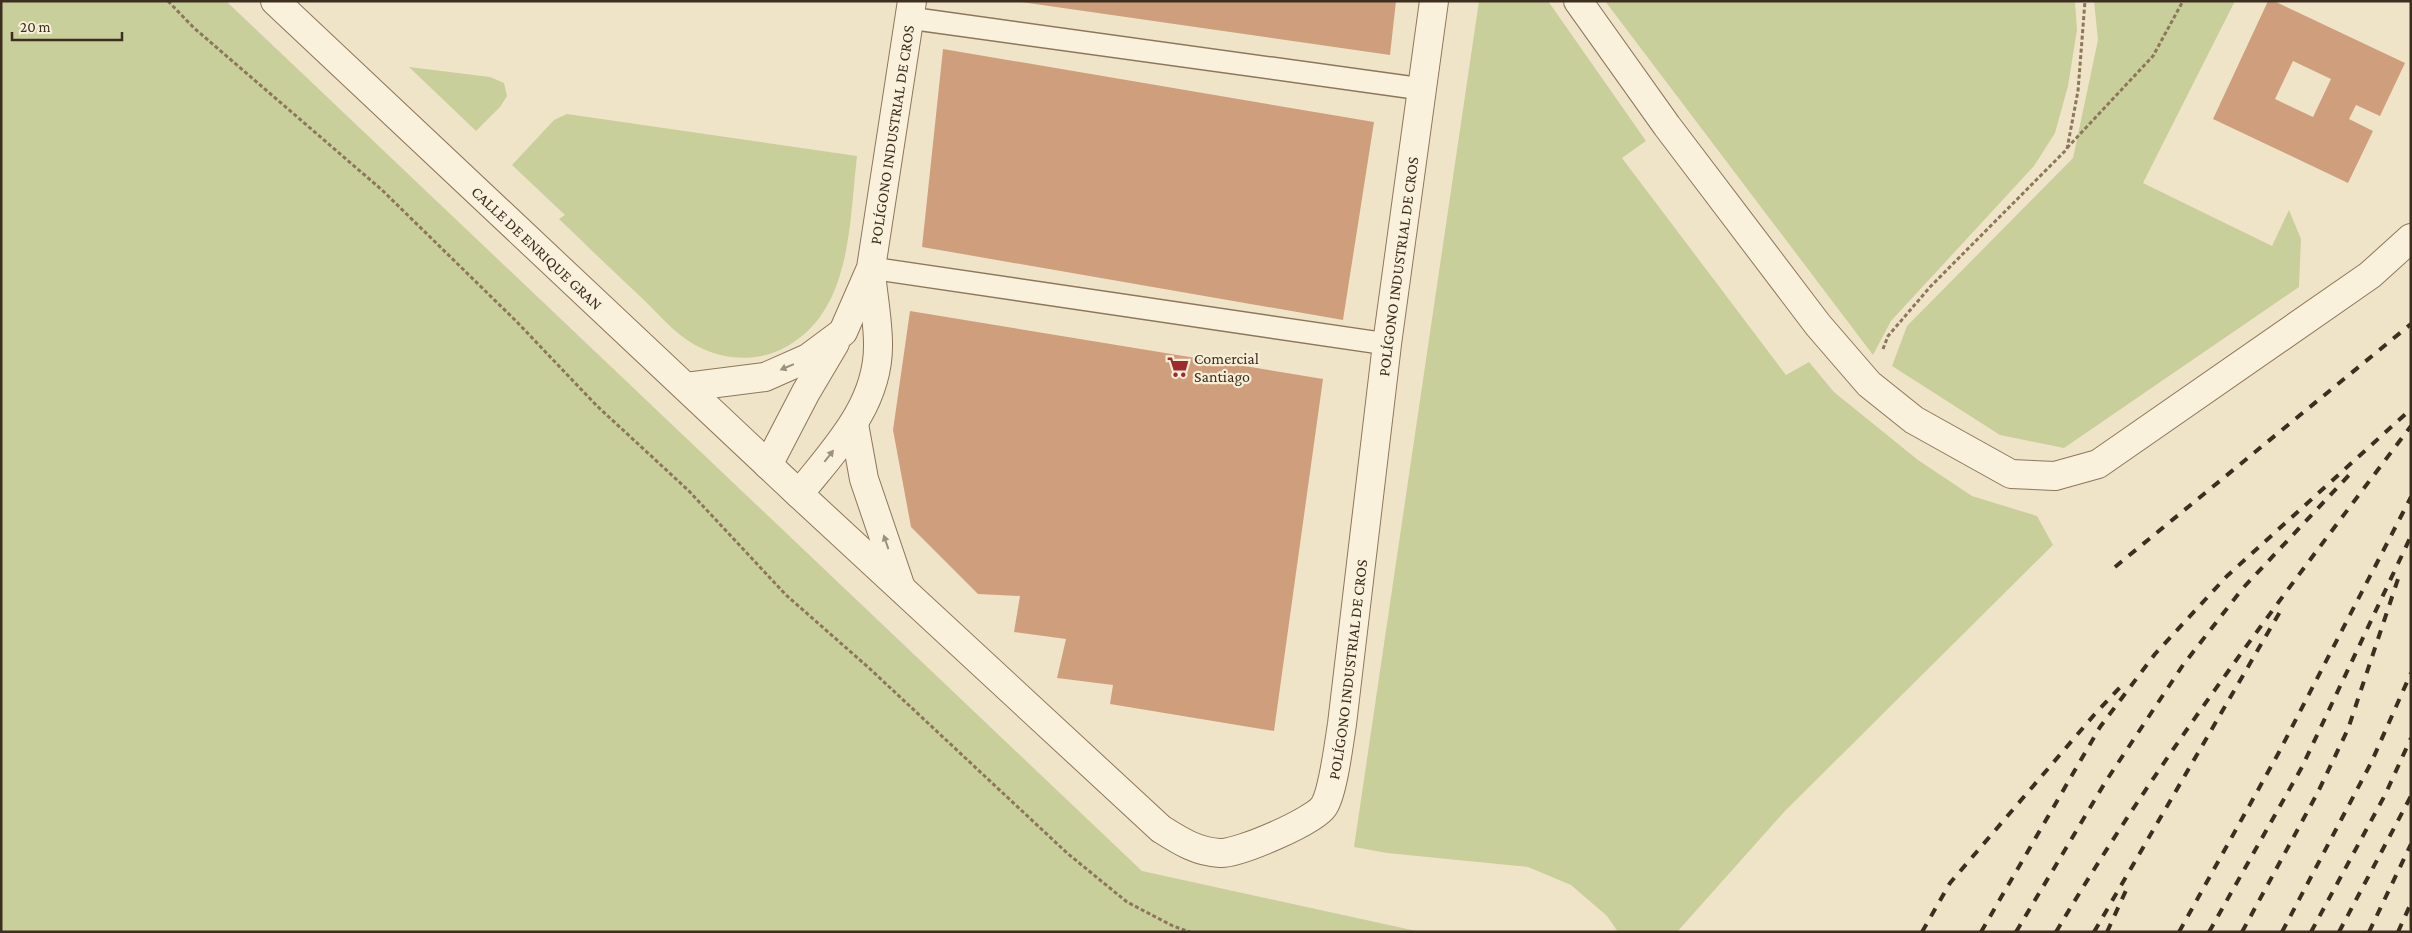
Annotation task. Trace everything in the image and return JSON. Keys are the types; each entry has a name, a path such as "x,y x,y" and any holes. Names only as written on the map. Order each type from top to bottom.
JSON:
{"street":[{"name":"CALLE DE ENRIQUE GRAN","path":"275,1 799,494"},
{"name":"POLÍGONO INDUSTRIAL DE CROS","path":"910,10 871,268 878,346 872,386 854,424 799,494 1161,829 1184,844 1222,854 1284,832 1305,821 1324,807 1333,778 1342,724 1387,344 1434,1"},
{"path":"1578,1 1702,172 1818,325 1869,384 1914,420 2011,474 2054,476 2098,464 2370,274 2411,238"},
{"name":"POLÍGONO INDUSTRIAL DE CROS","path":"768,465 806,392 841,333 871,268"},
{"name":"POLÍGONO INDUSTRIAL DE CROS","path":"686,387 765,377 808,358 841,333"},
{"name":"POLÍGONO INDUSTRIAL DE CROS","path":"854,424 864,479 902,588"}],"lane":[{"path":"910,10 1422,89"},
{"path":"871,268 1387,344"}],"path":[{"path":"168,1 194,28 382,190 517,322 597,406 689,491 786,594 869,668 1067,853 1128,902 1173,926 1190,932"},
{"path":"2067,149 2078,91 2085,1"},
{"path":"1869,384 1888,336 1930,287 2067,149 2153,56 2183,1"}],"green space":[{"path":"1,1 226,1 1142,871 1421,932 1,932"},
{"path":"1479,1 1548,1 1646,141 1622,158 1786,375 1809,362 1834,392 1918,460 1972,496 2037,516 2053,545 1785,811 1677,932 1618,932 1607,916 1571,885 1528,867 1387,853 1354,847"},
{"path":"1605,1 2075,1 2077,30 2068,86 2055,133 2034,166 1891,321 1873,355"},
{"path":"2094,1 2235,1 2143,183 2272,246 2289,210 2301,239 2299,287 2064,448 2000,435 1892,366 1907,326 2073,158 2098,40"},
{"path":"409,67 490,77 504,83 507,96 500,107 476,131"},
{"path":"567,114 857,156 852,211 842,266 834,292 821,315 804,335 771,354 741,358 712,353 703,349 687,340 665,321 559,219 565,215 512,165 554,120"}],"building":[{"path":"1015,1 1396,1 1390,55"},
{"path":"2268,1 2274,1 2405,63 2380,116 2356,105 2349,119 2373,131 2348,183 2213,119","holes":["2293,61 2331,79 2313,117 2275,99"]},
{"path":"943,49 1374,122 1343,320 922,247"},
{"path":"910,311 1323,379 1274,731 1110,704 1113,685 1057,678 1066,639 1014,632 1020,596 978,594 911,527 893,430"}],"railway":[{"path":"2115,567 2411,324"},
{"path":"1981,932 2100,727 2155,654 2227,576 2411,409"},
{"path":"2056,932 2138,801 2226,674 2411,426"},
{"path":"2016,932 2106,781 2183,665 2243,588 2351,473"},
{"path":"2179,932 2278,754 2411,497"},
{"path":"2209,932 2302,767 2411,536"},
{"path":"2242,932 2318,792 2348,729 2399,576"},
{"path":"2094,932 2281,610"},
{"path":"2282,932 2371,763 2411,673"},
{"path":"1922,932 1950,883 2094,715 2123,684"},
{"path":"2311,932 2385,795 2411,738"},
{"path":"2339,932 2411,796"},
{"path":"2369,932 2411,844"},
{"path":"2107,932 2128,886"},
{"path":"2398,932 2411,903"}],"place":[{"name":"Comercial Santiago","path":"1178,367"}]}
